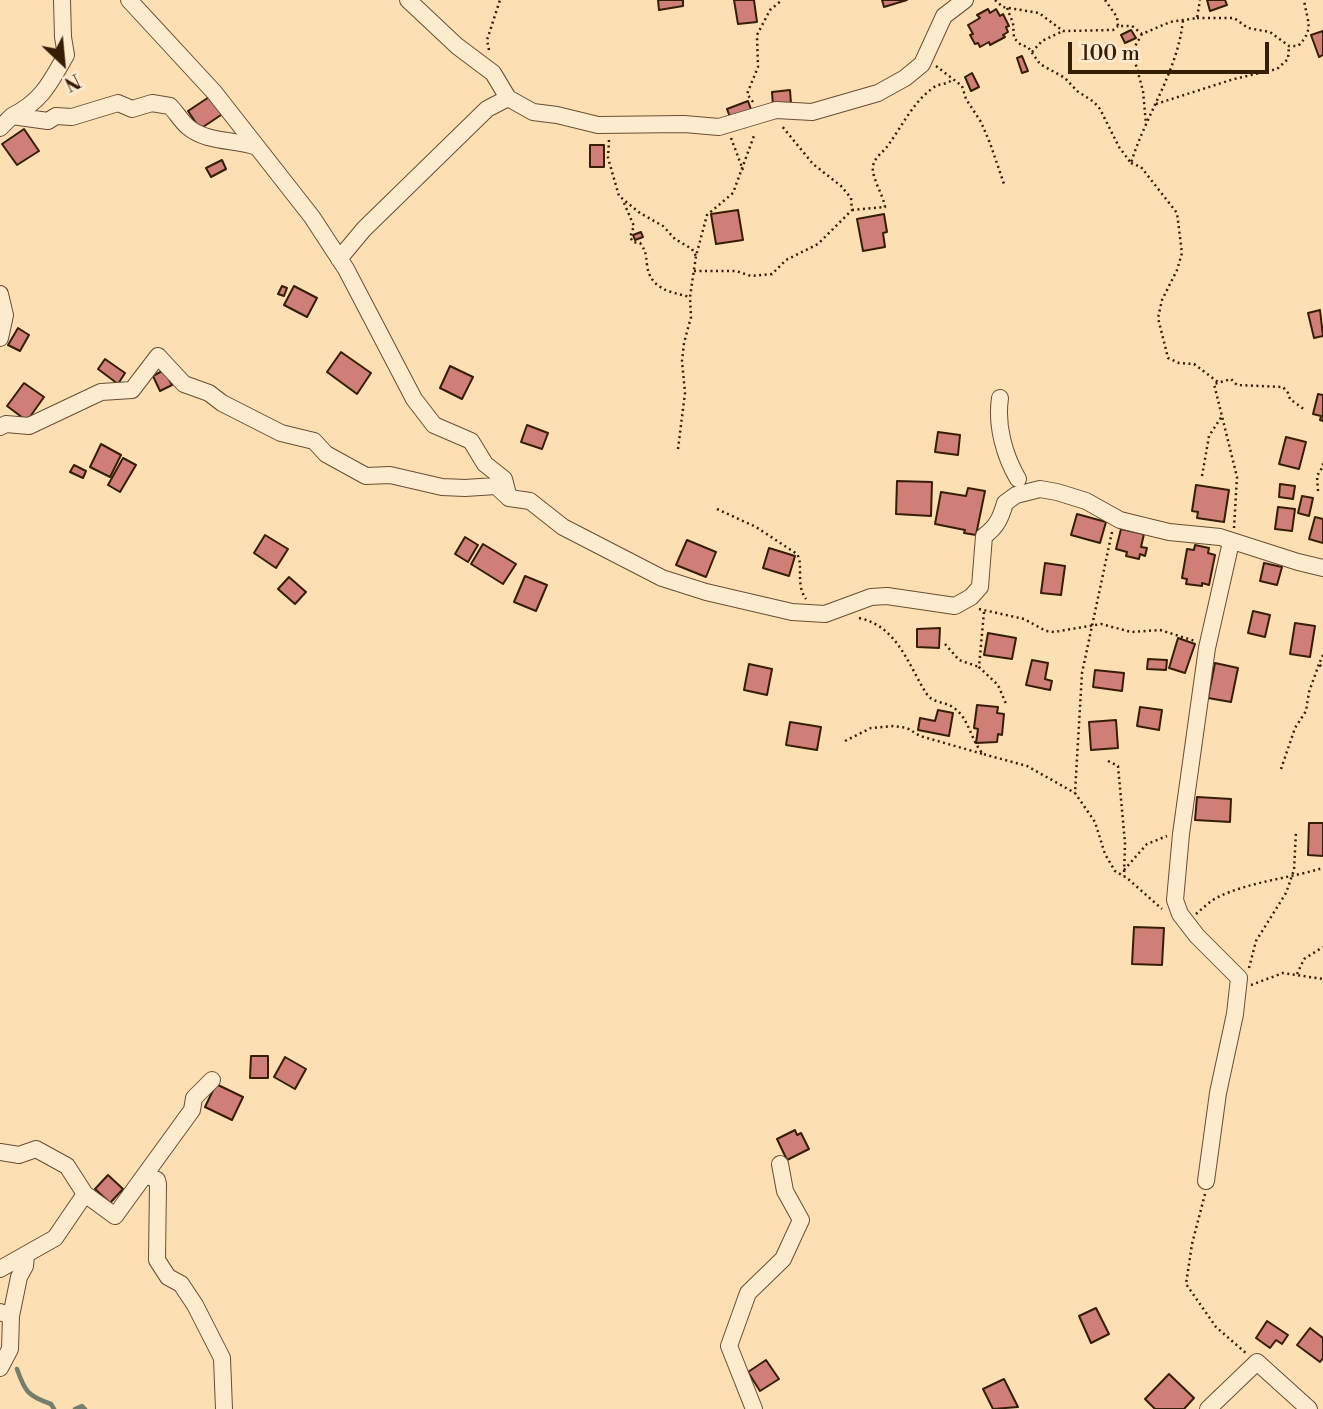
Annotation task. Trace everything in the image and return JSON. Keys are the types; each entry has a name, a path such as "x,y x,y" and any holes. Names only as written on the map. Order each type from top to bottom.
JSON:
{"street":[{"path":"6,122 30,107 47,87 66,55 62,0"},
{"path":"129,0 214,92 312,217 359,293 414,399 434,425 471,441 485,464 504,479 509,498"},
{"path":"408,0 457,46 493,73 508,98 533,112 598,125 684,124 719,127 776,110 812,112 878,93 905,78 922,64 944,16 965,0"},
{"path":"339,259 364,229 487,109 508,98"},
{"path":"6,122 48,121 56,116 72,117 118,103 132,109 152,103 170,106 189,128 211,139 242,142 257,147"},
{"path":"0,294 5,315 0,353"},
{"path":"0,427 6,424 29,426 101,392 132,390 158,356 184,384 209,393 222,403 243,411 281,433 314,441 326,454 366,476 390,475 442,487 496,486 509,498 530,501 563,527 662,578 706,592 792,612 825,614 871,597 887,596 955,606 971,597 978,589 982,576 984,536 993,530 1001,519 1005,492 1010,484 1018,479 1027,481 1035,491"},
{"path":"1000,398 1000,429 1009,464 1018,479"},
{"path":"1005,503 1016,495 1041,489 1070,495 1120,520 1169,532 1212,536 1323,568"},
{"path":"1206,1181 1218,1093 1239,978 1185,922 1175,900 1181,834 1208,644 1231,542"},
{"path":"0,1152 19,1155 36,1149 67,1166 85,1194 115,1216 192,1110 194,1098 212,1080"},
{"path":"754,1409 729,1346 748,1293 783,1259 801,1220 785,1191 780,1164"},
{"path":"146,1175 157,1180 158,1184 157,1260 168,1277 181,1284 195,1305 222,1358 224,1409"},
{"path":"0,1269 55,1238 85,1194"},
{"path":"0,1368 10,1349 5,1314 25,1266 26,1255"},
{"path":"1208,1409 1257,1362 1309,1409"}],"path":[{"path":"493,73 487,40 500,0"},
{"path":"782,0 770,10 757,35 758,67 747,94 813,164 841,186 851,198 852,210"},
{"path":"995,0 1003,7 1039,13 1063,31"},
{"path":"1105,0 1117,17 1118,26"},
{"path":"1197,18 1200,0"},
{"path":"1146,124 1143,91 1134,58 1134,48 1142,34 1170,22 1197,18 1234,18 1248,28 1270,32 1289,46 1298,46 1307,37 1309,27 1304,0"},
{"path":"1007,8 1014,38 1032,52 1040,64 1065,78 1077,91 1094,102 1119,147 1131,163 1141,167 1177,214 1182,253 1162,300 1158,318 1168,358 1179,363 1194,363 1218,382"},
{"path":"1131,163 1163,84 1174,66 1183,20"},
{"path":"1032,52 1042,41 1063,31 1113,30 1118,26 1132,26 1142,34"},
{"path":"1155,104 1234,79 1277,69 1288,59 1289,46"},
{"path":"925,57 962,86 966,99 981,122 1004,184"},
{"path":"694,271 728,271 762,277 772,274 786,260 818,244 852,210 885,207 883,194 875,180 872,167 877,156 887,148 924,96 935,86 947,85 952,80"},
{"path":"678,449 685,393 682,361 691,317 690,297 696,256 707,215 733,192 763,114"},
{"path":"729,124 732,142 743,170"},
{"path":"607,125 610,144 608,158 619,196 634,226 630,237 633,242 640,243 646,252 649,277 656,286 690,297"},
{"path":"622,199 640,214 663,226 675,239 692,249 696,256"},
{"path":"1231,542 1236,514 1237,477 1214,384 1231,379 1237,385 1283,387 1290,399 1305,410"},
{"path":"1202,476 1209,436 1222,416"},
{"path":"1318,491 1317,476 1323,466 1323,460"},
{"path":"717,509 755,527 797,554 800,557 799,579 802,594 825,614"},
{"path":"1075,793 1082,673 1112,533 1120,520"},
{"path":"978,589 982,595 984,611 979,667"},
{"path":"955,606 1024,619 1046,631 1101,625 1131,632 1160,630 1208,644"},
{"path":"852,618 862,618 874,623 895,640 912,664 927,694 933,700 952,706 960,713 983,754"},
{"path":"945,644 959,660 979,667 998,685 1007,706"},
{"path":"1280,769 1295,728 1306,711 1313,678 1323,656"},
{"path":"1319,664 1323,669"},
{"path":"845,741 871,728 893,726 1027,766 1075,793 1095,822 1105,854 1115,871 1164,912"},
{"path":"1108,761 1118,766 1125,843 1124,876"},
{"path":"1238,990 1247,973 1256,941 1286,893 1294,870 1296,832"},
{"path":"1124,870 1147,844 1161,837 1181,834"},
{"path":"1185,922 1217,898 1323,868"},
{"path":"1296,975 1304,959 1323,947"},
{"path":"1238,990 1283,973 1323,979"},
{"path":"1206,1181 1204,1204 1196,1226 1186,1284 1216,1327 1257,1362"}],"building":[{"path":"658,0 683,0 683,6 659,10"},
{"path":"734,0 754,0 757,22 738,24"},
{"path":"882,0 907,0 884,7"},
{"path":"1207,0 1225,0 1227,5 1210,11"},
{"path":"988,9 990,13 996,9 1000,16 1003,14 1009,26 1006,27 1008,32 1003,35 1005,37 980,47 970,35 973,34 968,25 980,18 977,15"},
{"path":"1131,30 1136,38 1125,43 1121,35"},
{"path":"1323,31 1323,55 1319,57 1311,35"},
{"path":"1022,56 1028,71 1022,73 1017,58"},
{"path":"972,73 979,87 971,91 965,77"},
{"path":"790,90 791,104 773,106 772,92"},
{"path":"212,95 224,113 200,129 188,111"},
{"path":"748,101 752,112 731,120 727,109"},
{"path":"24,129 39,151 17,165 2,144"},
{"path":"590,145 604,145 604,167 590,167"},
{"path":"222,160 226,169 211,177 206,168"},
{"path":"738,210 743,240 716,244 711,214"},
{"path":"884,214 887,232 883,233 885,247 863,251 857,219"},
{"path":"641,232 643,237 635,240 633,235"},
{"path":"282,286 287,288 284,296 278,294"},
{"path":"294,286 317,298 307,317 284,305"},
{"path":"1320,310 1323,336 1314,338 1308,313"},
{"path":"18,328 29,335 20,351 8,345"},
{"path":"341,352 371,373 357,394 327,372"},
{"path":"105,359 125,373 118,384 98,369"},
{"path":"450,366 473,377 462,399 440,388"},
{"path":"164,370 172,385 160,391 153,376"},
{"path":"24,383 44,397 27,421 7,406"},
{"path":"1318,394 1323,395 1323,421 1320,420 1321,416 1313,414"},
{"path":"527,425 548,433 542,449 521,442"},
{"path":"938,432 960,435 958,455 935,452"},
{"path":"1286,437 1306,442 1299,469 1279,464"},
{"path":"101,444 121,455 110,477 90,467"},
{"path":"123,458 136,465 120,492 108,485"},
{"path":"74,465 86,471 83,478 70,472"},
{"path":"897,481 932,482 931,516 896,514"},
{"path":"1280,484 1295,486 1293,499 1279,497"},
{"path":"1196,485 1229,490 1224,522 1197,518 1198,512 1192,511"},
{"path":"968,488 985,491 976,535 935,524 941,492 966,496"},
{"path":"1302,496 1313,498 1309,516 1298,513"},
{"path":"1278,507 1295,509 1292,531 1275,529"},
{"path":"1077,514 1106,522 1100,543 1071,535"},
{"path":"1315,517 1323,519 1323,543 1309,539"},
{"path":"1121,529 1144,534 1141,547 1147,548 1145,556 1140,554 1139,559 1126,556 1127,552 1116,549"},
{"path":"265,535 288,549 276,568 254,553"},
{"path":"465,537 478,545 468,562 455,554"},
{"path":"687,540 716,552 706,577 676,565"},
{"path":"483,544 516,564 503,584 471,564"},
{"path":"1195,545 1209,548 1208,553 1215,555 1209,585 1186,584 1187,579 1182,578 1187,549 1194,550"},
{"path":"769,548 795,556 789,576 763,568"},
{"path":"1045,563 1065,566 1061,595 1041,593"},
{"path":"1264,563 1282,567 1277,585 1260,581"},
{"path":"525,576 547,585 536,611 514,602"},
{"path":"289,577 306,592 295,604 278,589"},
{"path":"1253,611 1270,615 1265,637 1248,633"},
{"path":"1295,623 1315,626 1310,657 1290,654"},
{"path":"940,628 939,648 917,647 917,629"},
{"path":"988,633 1016,638 1012,659 984,655"},
{"path":"1178,638 1195,644 1185,673 1169,668"},
{"path":"1148,659 1167,660 1166,670 1147,669"},
{"path":"1032,660 1048,663 1045,679 1052,681 1050,690 1026,685"},
{"path":"1215,663 1238,668 1231,702 1208,698"},
{"path":"749,664 772,669 767,695 744,690"},
{"path":"1095,670 1124,673 1122,691 1093,687"},
{"path":"977,705 998,707 997,713 1004,714 1002,735 998,734 997,742 976,743 978,729 974,728"},
{"path":"1140,707 1162,710 1159,730 1137,726"},
{"path":"938,710 953,713 949,736 918,730 920,718 935,721"},
{"path":"1116,720 1118,748 1091,750 1089,722"},
{"path":"790,722 821,727 817,750 786,745"},
{"path":"1197,797 1231,799 1230,822 1195,820"},
{"path":"1309,823 1323,823 1323,856 1308,855"},
{"path":"1134,927 1164,928 1162,965 1132,964"},
{"path":"251,1056 268,1056 268,1078 250,1078"},
{"path":"285,1057 306,1069 295,1089 274,1077"},
{"path":"216,1084 243,1097 232,1120 205,1107"},
{"path":"795,1130 797,1135 801,1133 809,1149 787,1160 777,1139"},
{"path":"108,1175 123,1189 110,1203 95,1189"},
{"path":"1096,1308 1109,1334 1091,1343 1079,1316"},
{"path":"1267,1321 1288,1335 1282,1344 1276,1340 1270,1348 1256,1338"},
{"path":"1310,1328 1323,1338 1323,1358 1320,1362 1297,1345"},
{"path":"766,1360 779,1379 760,1391 748,1372"},
{"path":"1169,1374 1194,1398 1184,1409 1155,1409 1145,1399"},
{"path":"1004,1379 1018,1407 993,1409 983,1389"}],"waterway":[{"path":"17,1369 28,1392 51,1404 54,1409"},
{"path":"75,1409 82,1406 85,1409"}]}
